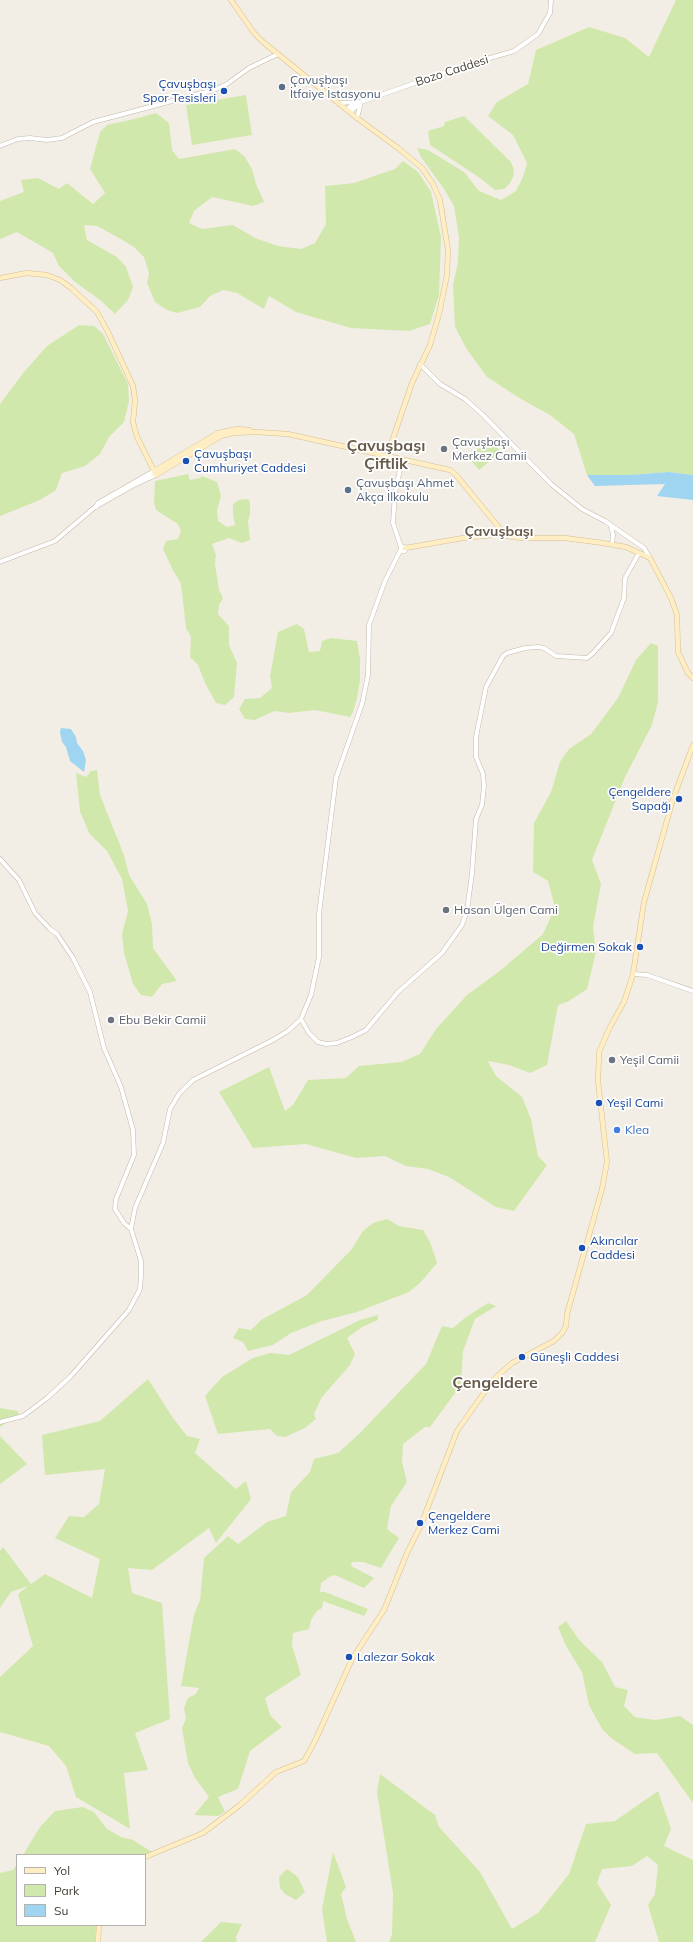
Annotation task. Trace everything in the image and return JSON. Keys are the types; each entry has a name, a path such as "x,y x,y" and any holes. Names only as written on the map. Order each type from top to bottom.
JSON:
{"main road":[{"path":"231,0 254,33 338,103 422,168 433,184 440,200 448,250 447,275 439,314 430,345 412,383 388,456"},
{"path":"0,278 27,273 46,275 60,280 97,312 133,386 135,400 133,422 137,437 155,473 221,436 233,433 256,432 288,434 450,470 456,474 503,534"},
{"path":"402,548 463,538 503,534 522,538 565,538 626,547 650,558 671,598 677,616 678,652 688,672 693,678"},
{"path":"146,1857 200,1836 240,1805 276,1772 304,1761 320,1730 352,1659 384,1610 407,1553 421,1525 457,1431 493,1380 512,1363 554,1341 562,1333 566,1326 567,1314 602,1189 607,1162 598,1081 599,1052 610,1027 624,1002 633,974 644,902 673,799 693,745"},
{"path":"98,1942 99,1926"}],"street":[{"name":"Bozo Caddesi","path":"361,102 466,65 514,51 538,34 550,13 551,0"},
{"path":"0,146 18,139 30,138 47,140 62,138 93,122 214,90 227,84 249,68 278,54"},
{"path":"338,103 361,102"},
{"path":"348,111 361,102"},
{"path":"357,118 361,102"},
{"path":"420,364 440,384 464,399 483,415 551,484 582,509 644,548 650,558"},
{"path":"0,1422 22,1416 52,1395 72,1376 130,1310 140,1289 141,1276 141,1261 131,1229 135,1208 163,1143 170,1109 179,1094 193,1080 273,1040 288,1031 301,1019 310,995 320,957 319,914 336,778 362,704 368,675 369,625 385,581 402,548 393,523 396,493 402,460"},
{"path":"0,562 55,540 96,508 155,473"},
{"path":"611,526 613,530 612,544"},
{"path":"301,1019 318,1042 326,1044 337,1043 352,1037 366,1030 398,992 442,954 462,925 467,911 476,819 482,805 484,786 483,774 476,756 476,737 486,687 503,656 507,653 525,648 538,647 556,656 587,658 593,653 611,633 624,598 625,578 639,553"},
{"path":"0,859 19,880 35,913 50,929 57,934 73,958 90,992 104,1048 121,1087 132,1130 134,1155 116,1199 116,1209 124,1223 131,1229"},
{"path":"633,974 647,975 693,991"}],"green space":[{"path":"676,0 693,0 693,475 669,472 630,475 587,475 574,434 550,415 521,399 487,377 466,348 455,327 453,285 458,262 459,237 454,206 444,189 421,157 417,148 428,150 464,172 479,191 501,200 516,191 523,177 527,163 513,135 488,116 497,102 528,84 536,50 589,27 625,38 649,57"},
{"path":"246,95 252,135 192,145 186,105"},
{"path":"156,113 169,123 172,150 179,159 235,149 245,157 252,169 256,184 264,202 253,206 212,197 194,211 189,223 202,229 233,225 255,238 278,246 301,249 315,243 326,224 325,186 354,183 395,169 403,161 418,172 431,192 441,237 439,295 430,324 409,331 351,328 296,312 269,296 264,309 237,293 223,290 210,296 200,307 177,313 167,310 155,302 147,283 149,273 144,257 134,247 97,226 84,225 87,240 117,257 126,267 133,287 128,300 115,314 100,300 75,282 59,266 53,253 17,232 0,239 0,201 24,192 21,180 38,178 59,189 67,183 93,204 105,193 90,169 100,132 107,125"},
{"path":"464,116 511,162 514,170 513,177 504,189 495,190 480,178 430,145 428,131 444,126 445,122"},
{"path":"79,325 94,326 103,334 128,384 129,401 124,422 109,437 100,454 85,466 62,473 56,490 40,500 0,516 0,404 24,372 47,346"},
{"path":"490,439 501,452 479,470 468,457"},
{"path":"188,474 190,480 200,478 202,476 217,482 221,496 217,510 218,521 227,527 235,525 233,504 239,500 246,499 249,500 250,504 248,521 250,540 242,543 229,538 212,544 216,555 215,564 219,590 223,598 219,605 218,614 229,626 229,645 237,663 234,697 225,705 216,703 205,683 198,665 190,657 191,637 186,628 181,584 163,549 166,541 178,539 181,531 178,524 156,510 154,503 155,481"},
{"path":"297,624 304,629 309,652 320,651 322,641 331,638 357,641 360,659 360,680 353,712 350,717 315,710 289,713 274,711 255,720 245,719 239,709 245,699 260,698 272,688 270,676 278,632"},
{"path":"651,643 658,646 658,702 652,725 625,777 592,860 601,884 593,927 596,952 587,989 569,1001 558,1005 547,1065 530,1073 509,1065 488,1061 496,1076 522,1097 531,1119 538,1156 547,1165 514,1211 496,1207 449,1177 428,1169 406,1166 385,1156 356,1158 306,1144 253,1148 219,1092 269,1067 285,1111 293,1105 308,1080 346,1078 359,1066 401,1062 420,1054 436,1029 467,995 501,970 543,934 555,908 548,881 533,872 534,823 551,792 560,762 569,749 591,734 618,698 636,660"},
{"path":"97,770 100,795 124,855 129,875 147,904 152,924 153,948 177,981 162,984 152,997 141,995 133,984 124,953 122,934 128,911 122,879 107,851 89,833 80,811 76,773 86,777 91,771"},
{"path":"387,1219 399,1226 423,1230 430,1242 437,1263 421,1282 409,1292 357,1312 322,1321 291,1333 273,1345 248,1351 243,1342 233,1338 239,1328 251,1330 261,1320 307,1295 351,1250 363,1231 373,1223"},
{"path":"488,1303 496,1306 475,1319 463,1351 461,1385 430,1427 425,1427 403,1444 402,1462 407,1482 391,1506 387,1529 399,1538 381,1568 363,1562 352,1562 351,1566 374,1578 364,1588 335,1575 329,1577 321,1583 320,1592 325,1592 368,1609 364,1616 323,1601 322,1608 317,1611 311,1620 309,1629 293,1633 292,1645 301,1675 265,1698 270,1715 282,1727 250,1751 238,1789 218,1797 225,1812 218,1816 194,1815 209,1797 195,1778 188,1763 182,1728 186,1718 184,1708 188,1698 196,1694 199,1688 181,1686 194,1615 200,1600 204,1558 228,1536 238,1544 267,1522 286,1516 291,1492 310,1472 314,1459 338,1453 361,1432 426,1364 442,1326 453,1328 466,1317"},
{"path":"378,1315 378,1320 362,1327 347,1338 355,1354 350,1365 322,1397 314,1414 316,1419 305,1428 285,1437 277,1436 270,1429 218,1434 205,1396 222,1377 253,1358 270,1353 289,1355 360,1320"},
{"path":"148,1379 173,1418 187,1436 200,1439 195,1453 236,1489 246,1481 251,1499 216,1543 209,1528 152,1570 128,1568 132,1593 162,1603 170,1719 135,1733 148,1770 124,1773 130,1829 76,1797 66,1766 49,1746 0,1732 0,1677 33,1646 18,1594 28,1586 11,1592 0,1608 0,1551 3,1547 31,1584 45,1574 92,1598 100,1559 55,1538 69,1516 84,1517 99,1504 105,1469 45,1475 42,1435 100,1421"},
{"path":"0,1408 18,1411 19,1415 0,1427"},
{"path":"0,1436 27,1464 0,1484"},
{"path":"566,1621 580,1641 602,1662 615,1687 628,1690 624,1706 635,1717 655,1720 680,1716 693,1725 693,1803 657,1753 635,1754 611,1738 602,1729 589,1705 582,1672 566,1646 558,1627"},
{"path":"380,1774 435,1815 439,1827 480,1872 512,1929 538,1913 569,1874 586,1824 615,1821 658,1791 671,1829 664,1846 693,1860 693,1942 659,1942 648,1905 655,1894 658,1865 647,1856 632,1866 602,1869 597,1883 611,1905 595,1942 389,1942 392,1935 393,1893 377,1792"},
{"path":"83,1807 94,1812 107,1829 121,1837 133,1840 152,1852 146,1854 24,1854 40,1827 55,1811"},
{"path":"333,1852 346,1887 341,1894 347,1919 356,1942 327,1942 322,1909"},
{"path":"16,1866 16,1926 96,1926 95,1942 0,1942 0,1873 13,1870"},
{"path":"287,1869 298,1877 305,1892 296,1900 285,1894 280,1888 279,1877"},
{"path":"221,1922 242,1924 236,1937 237,1942 201,1942"}],"water":[{"path":"669,472 693,475 693,500 657,496 665,484 595,486 587,475 630,475"},
{"path":"61,728 71,729 76,737 77,743 83,751 86,760 84,772 70,761 66,747 62,742 60,732"}],"place":[{"name":"Çavuşbaşı İtfaiye İstasyonu","path":"282,87"},
{"name":"Çavuşbaşı Spor Tesisleri","path":"224,91"},
{"name":"Çavuşbaşı Merkez Camii","path":"444,449"},
{"name":"Çavuşbaşı Cumhuriyet Caddesi","path":"186,461"},
{"name":"Çavuşbaşı Ahmet Akça İlkokulu","path":"348,490"},
{"name":"Çengeldere Sapağı","path":"679,799"},
{"name":"Hasan Ülgen Cami","path":"446,910"},
{"name":"Değirmen Sokak","path":"640,947"},
{"name":"Ebu Bekir Camii","path":"111,1020"},
{"name":"Yeşil Camii","path":"612,1060"},
{"name":"Yeşil Cami","path":"599,1103"},
{"name":"Klea","path":"617,1130"},
{"name":"Akıncılar Caddesi","path":"582,1248"},
{"name":"Güneşli Caddesi","path":"522,1357"},
{"name":"Çengeldere Merkez Cami","path":"420,1523"},
{"name":"Lalezar Sokak","path":"349,1657"}],"district":[{"name":"Çavuşbaşı Çiftlik","path":"386,455"},
{"name":"Çavuşbaşı","path":"499,532"},
{"name":"Çengeldere","path":"495,1383"}]}
